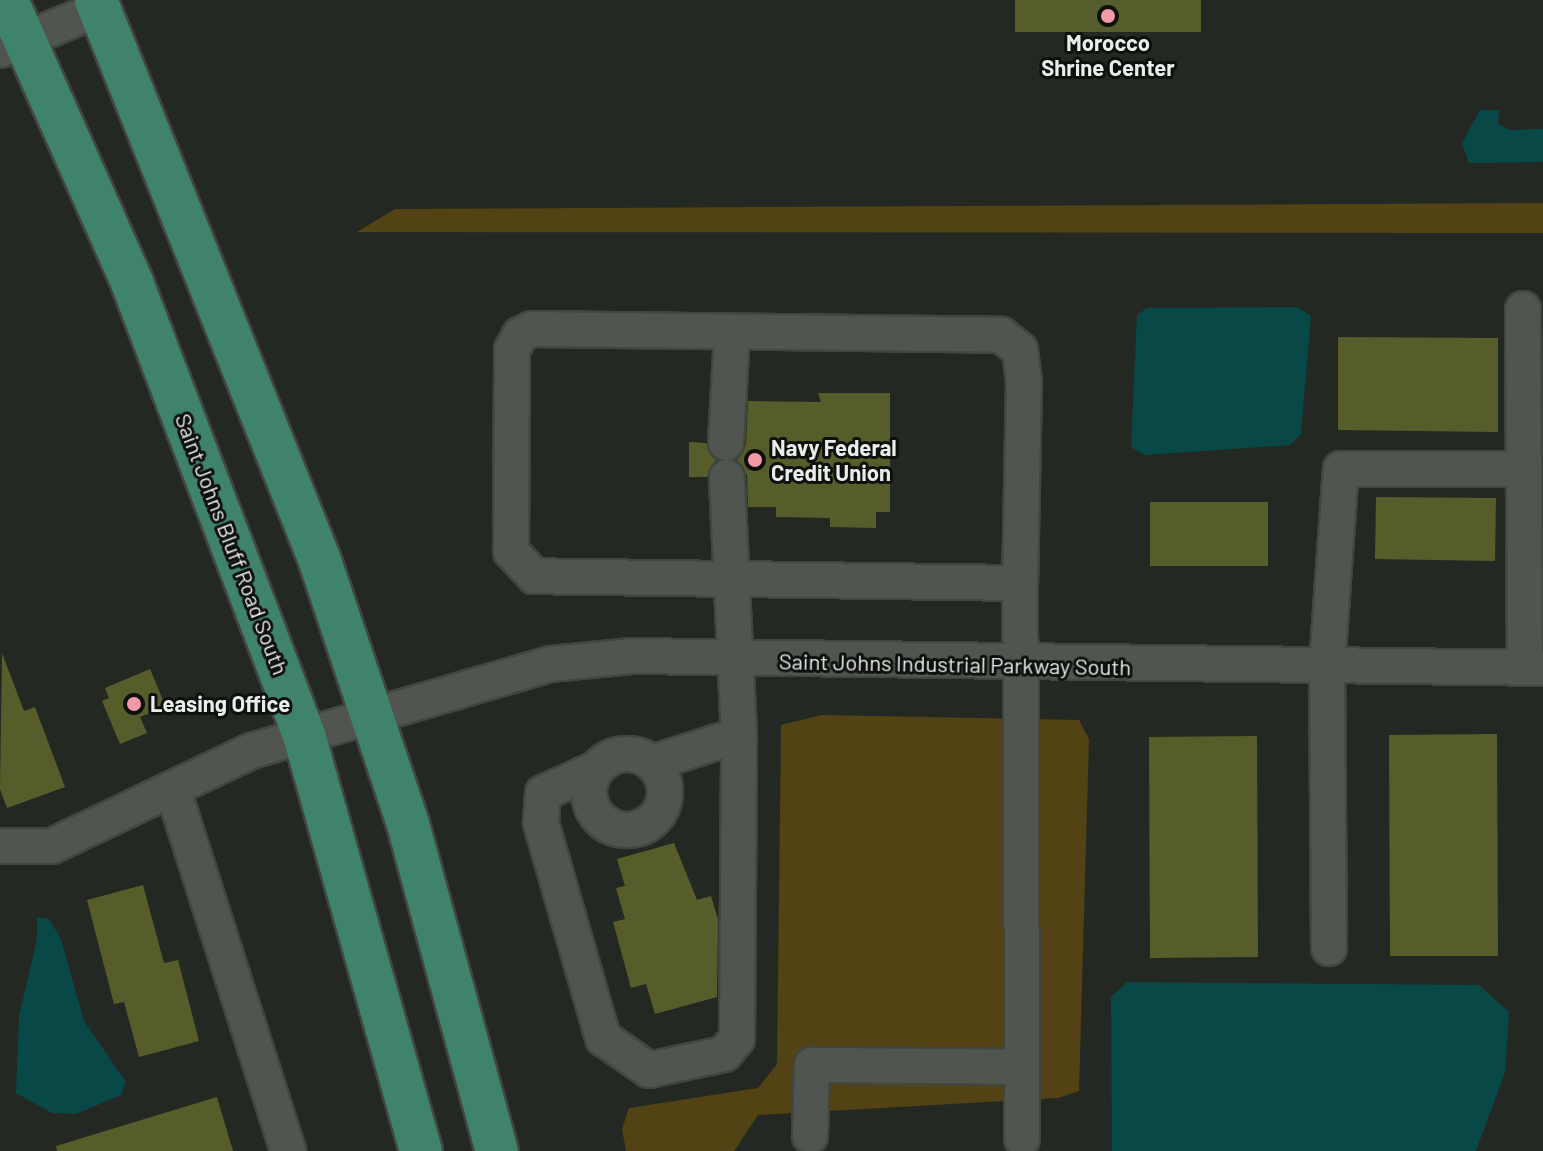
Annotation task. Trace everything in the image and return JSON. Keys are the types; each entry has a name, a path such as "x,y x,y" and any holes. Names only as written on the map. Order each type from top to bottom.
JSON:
{"main road":[{"name":"Saint Johns Bluff Road South","path":"7,0 12,46 133,285 304,735 421,1151"},
{"path":"98,4 319,558 374,716 497,1151"}],"street":[{"path":"12,46 98,4"},
{"path":"1523,309 1523,469 1534,668"},
{"path":"1020,583 534,576 511,551 512,350 520,335 532,329 1001,335 1020,350 1024,381 1019,665 1022,1139"},
{"path":"726,443 732,332"},
{"path":"1329,948 1327,667 1341,469 1523,469"},
{"path":"596,769 588,792 596,816 617,830 643,828 662,809 665,783 652,763 629,754 543,793 541,823 603,1038 649,1070 724,1054 737,1039 739,735 735,581 727,477"},
{"name":"Saint Johns Industrial Parkway South","path":"0,846 52,846 251,751 550,664 631,656 735,661 1019,665 1534,668"},
{"path":"652,763 739,735"},
{"path":"173,790 288,1151"},
{"path":"810,1136 812,1065 1022,1067"}],"shaded area":[{"path":"1543,203 1543,233 357,232 395,209"},
{"path":"822,715 1079,720 1089,739 1079,1091 1058,1098 758,1115 734,1151 626,1151 622,1129 629,1108 758,1088 777,1064 781,725"}],"water":[{"path":"1480,110 1499,110 1498,124 1510,130 1543,129 1543,162 1469,163 1462,143"},
{"path":"1297,307 1311,316 1301,434 1290,445 1145,455 1131,447 1137,315 1147,308"},
{"path":"37,917 49,919 61,939 84,1021 126,1082 121,1095 76,1114 52,1113 16,1093 19,1016 37,939"},
{"path":"1127,982 1479,985 1509,1012 1505,1072 1476,1151 1112,1151 1111,997"}],"building":[{"name":"Morocco Shrine Center","path":"1015,0 1201,0 1201,32 1015,32"},
{"path":"1338,337 1498,338 1498,432 1338,430"},
{"path":"818,393 890,393 890,512 876,512 876,528 830,527 830,518 776,517 776,507 748,507 747,475 737,460 746,444 748,401 821,402"},
{"path":"689,442 706,443 716,460 707,477 689,477"},
{"path":"1376,497 1496,498 1495,561 1375,559"},
{"path":"1150,502 1268,502 1268,566 1150,566"},
{"path":"2,653 24,711 35,707 65,787 7,808 0,789"},
{"name":"Leasing Office","path":"150,669 166,707 140,717 147,733 120,744 102,701 109,698 105,688"},
{"path":"1497,734 1498,956 1390,956 1389,735"},
{"path":"1257,736 1258,957 1150,958 1149,737"},
{"path":"674,843 697,900 711,896 718,919 717,997 655,1014 646,984 631,988 613,922 625,919 616,888 625,886 617,859"},
{"path":"143,885 164,963 178,960 199,1041 139,1057 124,1002 114,1004 87,900"},
{"path":"217,1097 233,1151 57,1151 56,1146"}],"place":[{"name":"Morocco Shrine Center","path":"1108,16"},
{"name":"Navy Federal Credit Union","path":"755,460"},
{"name":"Leasing Office","path":"134,704"}]}
